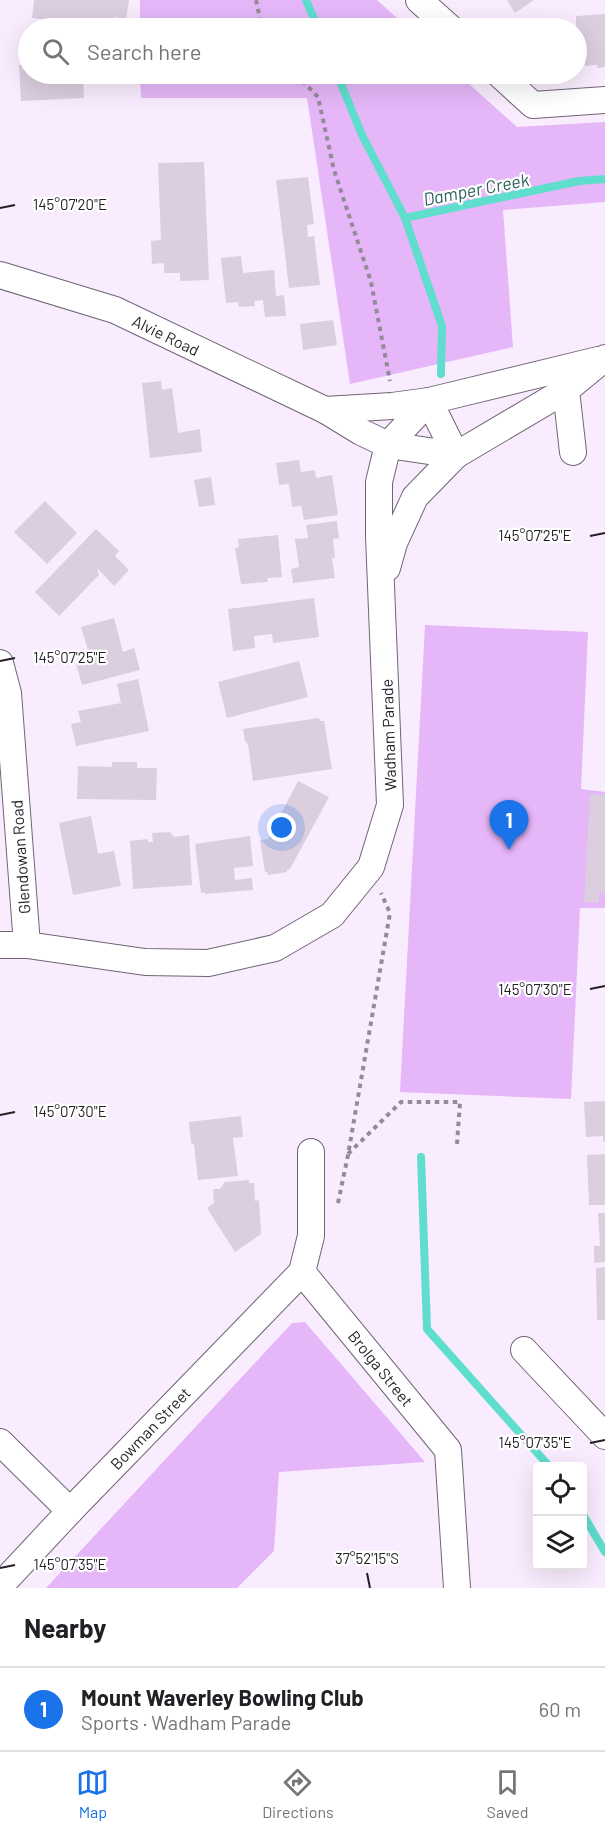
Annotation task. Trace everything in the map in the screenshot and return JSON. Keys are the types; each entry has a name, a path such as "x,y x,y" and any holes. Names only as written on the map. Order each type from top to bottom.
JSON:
{"street":[{"path":"419,0 439,18"},
{"path":"510,84 533,105 605,100"},
{"name":"Alvie Road","path":"0,275 115,310 325,410 387,445 456,455 566,390 604,359"},
{"name":"Alvie Road","path":"325,410 429,401 604,359"},
{"path":"566,390 573,452"},
{"path":"387,445 429,401 456,455"},
{"name":"Wadham Parade","path":"0,945 27,945 145,962 208,963 275,948 332,915 371,867 390,805 379,537 379,482 387,445"},
{"name":"Wadham Parade","path":"382,591 393,543 415,497 456,455"},
{"name":"Glendowan Road","path":"0,663 8,693 27,945"},
{"path":"302,1272 311,1236 310,1152"},
{"name":"Bowman Street","path":"0,1586 302,1272"},
{"name":"Brolga Street","path":"302,1272 448,1449 457,1588"},
{"path":"524,1350 605,1436"},
{"path":"0,1442 70,1511"}],"path":[{"path":"256,0 260,18"},
{"path":"306,84 318,97 334,170 371,282 391,384 392,406"},
{"path":"336,1210 348,1155 390,914 371,867"},
{"path":"348,1155 401,1102 460,1101 457,1144"}],"shaded area":[{"path":"140,0 377,0 397,18 140,18"},
{"path":"140,84 469,84 517,127 605,122 605,202 503,210 513,347 350,384 307,98 141,98"},
{"path":"425,625 588,632 581,789 605,792 605,908 580,908 571,1099 400,1092"},
{"path":"305,1322 425,1462 279,1472 274,1551 237,1588 46,1588 292,1323"}],"building":[{"path":"34,0 129,0 126,18 32,18"},
{"path":"507,0 534,0 515,13"},
{"path":"605,14 605,67 587,66 587,18 576,18 576,16"},
{"path":"20,84 83,84 84,98 21,101"},
{"path":"204,162 209,280 180,281 180,273 164,273 164,263 152,264 151,241 161,240 158,163"},
{"path":"308,177 314,224 307,225 308,237 314,236 320,285 289,288 276,180"},
{"path":"241,256 243,273 274,270 276,296 284,295 286,316 265,317 263,300 254,301 255,306 239,307 238,302 226,303 221,258"},
{"path":"333,320 337,345 303,350 300,324"},
{"path":"161,381 162,390 172,388 178,433 200,429 202,452 150,458 142,383"},
{"path":"299,460 301,472 315,470 316,478 332,475 338,515 304,520 301,506 292,507 289,484 279,485 276,463"},
{"path":"211,477 215,505 199,507 194,480"},
{"path":"45,501 77,533 47,564 14,532"},
{"path":"337,521 339,538 333,539 335,558 332,558 335,578 293,583 291,569 299,567 295,539 308,538 306,525"},
{"path":"96,529 119,551 115,556 129,570 114,586 97,568 99,575 59,616 35,592"},
{"path":"278,535 282,577 267,578 268,582 241,584 235,548 239,547 238,539"},
{"path":"314,598 319,637 273,643 272,634 254,636 255,648 233,651 228,609"},
{"path":"114,618 123,652 134,648 140,670 82,685 76,664 91,660 81,627"},
{"path":"299,661 308,697 227,718 218,682"},
{"path":"138,679 149,731 76,746 71,724 81,722 78,711 121,703 117,684"},
{"path":"319,718 320,721 324,721 332,769 253,781 248,744 245,741 243,729"},
{"path":"112,762 137,762 137,768 157,768 156,800 77,799 78,766 112,767"},
{"path":"298,781 329,797 290,869 287,872 268,875 265,872 260,840 268,839"},
{"path":"590,794 605,795 605,893 599,893 599,903 584,902"},
{"path":"91,816 98,854 114,851 121,886 73,895 59,823"},
{"path":"170,832 174,837 189,835 192,885 133,889 130,841 148,839 148,842 153,842 152,833"},
{"path":"250,836 253,866 234,868 235,880 252,878 253,890 201,893 195,844"},
{"path":"605,1101 605,1142 603,1142 603,1136 586,1137 584,1102"},
{"path":"241,1116 243,1137 233,1138 238,1176 198,1180 189,1122"},
{"path":"605,1154 605,1205 589,1205 587,1155"},
{"path":"249,1180 249,1183 254,1183 255,1201 259,1200 261,1234 235,1252 207,1208 214,1203 213,1189 220,1189 225,1182"},
{"path":"598,1213 605,1213 605,1262 594,1263 594,1246 600,1246"},
{"path":"605,1267 605,1320 597,1320 596,1268"}],"waterway":[{"name":"Damper Creek","path":"306,0 314,18"},
{"name":"Damper Creek","path":"341,84 362,135 405,218 579,181 605,179"},
{"path":"405,218 442,326 441,374"},
{"path":"421,1157 427,1329 545,1462"},
{"path":"584,1516 605,1552"}],"place":[{"name":"Mount Waverley Bowling Club","path":"509,850"}]}
